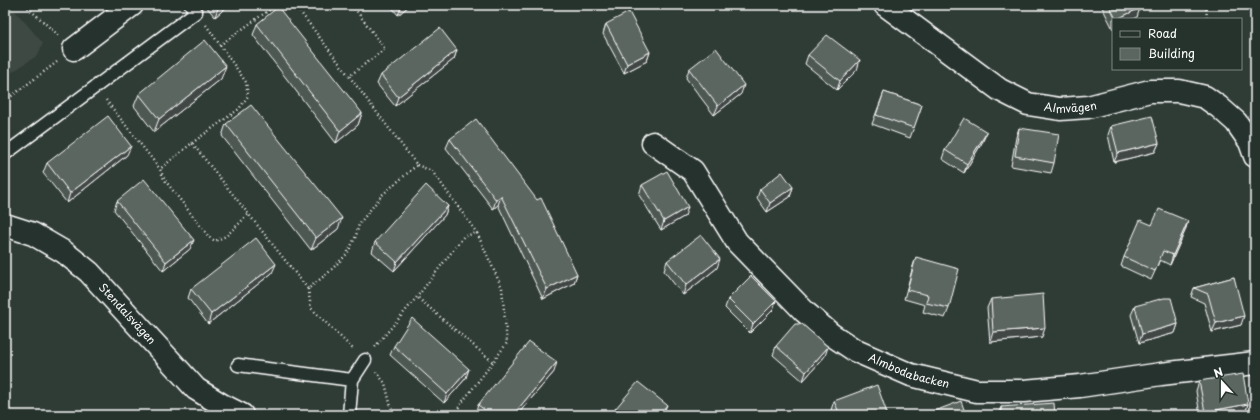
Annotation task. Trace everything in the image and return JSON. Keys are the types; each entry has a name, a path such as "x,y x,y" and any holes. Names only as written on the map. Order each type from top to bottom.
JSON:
{"street":[{"path":"74,49 132,5"},
{"name":"Almvägen","path":"886,5 1000,90 1028,104 1060,109 1088,107 1150,91 1179,91 1205,97 1219,107 1236,122 1250,142 1255,156"},
{"name":"Almbodabacken","path":"654,143 693,171 737,242 805,312 832,335 856,351 911,375 977,392 1024,391 1080,386 1161,374 1255,363"},
{"name":"Stendalsvägen","path":"5,224 33,234 64,252 89,272 196,388 222,405 242,415"}],"lane":[{"path":"5,154 96,87 194,9"},
{"path":"350,415 352,380 365,360"},
{"path":"238,365 352,380"}],"path":[{"path":"5,101 74,49 25,5"},
{"path":"220,45 276,5"},
{"path":"295,5 417,165 432,171 477,233 502,288 507,343 460,405 456,415"},
{"path":"349,76 385,48 352,5"},
{"path":"1206,5 1207,18"},
{"path":"160,169 192,143 239,109 248,96 246,82 194,9"},
{"path":"96,87 160,169 168,185 208,237 215,241 226,236 248,215"},
{"path":"192,143 308,289 311,308 365,360 385,383 393,415"},
{"path":"308,289 329,272 347,254 356,236 359,224 382,195 417,165"},
{"path":"365,360 417,298 464,236 477,233"},
{"path":"417,298 493,362"}],"shaded area":[{"path":"5,5 10,5 43,43 38,55 5,77"}],"building":[{"path":"1109,5 1139,5 1140,8 1119,18 1116,18"},
{"path":"278,7 362,113 340,131 257,24"},
{"path":"629,12 650,52 627,64 606,24"},
{"path":"440,28 457,50 398,97 381,75"},
{"path":"827,35 860,60 840,81 808,55"},
{"path":"205,40 226,66 159,119 139,94"},
{"path":"716,48 744,85 718,106 689,69"},
{"path":"884,92 922,105 914,128 876,115"},
{"path":"251,105 342,218 316,238 226,124"},
{"path":"108,116 131,146 70,193 47,163"},
{"path":"1152,116 1159,143 1118,153 1111,126"},
{"path":"964,118 987,132 967,164 945,150"},
{"path":"476,119 537,200 541,198 577,274 547,289 501,196 496,200 450,139"},
{"path":"1019,128 1059,134 1054,163 1015,156"},
{"path":"667,171 688,207 664,221 642,185"},
{"path":"782,172 793,187 770,203 760,189"},
{"path":"144,179 194,240 166,262 117,201"},
{"path":"426,185 448,206 397,262 375,242"},
{"path":"1159,209 1188,221 1173,255 1163,251 1155,271 1124,257 1140,220 1152,225"},
{"path":"701,235 720,259 686,285 667,261"},
{"path":"256,238 276,264 211,314 191,289"},
{"path":"916,257 959,269 949,308 926,303 928,295 907,290"},
{"path":"751,276 776,301 753,324 728,299"},
{"path":"1234,277 1244,316 1216,323 1208,294 1194,288"},
{"path":"1043,294 1045,328 993,332 991,299"},
{"path":"1164,298 1171,298 1178,324 1142,334 1135,306"},
{"path":"412,318 469,369 447,394 394,346"},
{"path":"795,324 802,324 828,347 806,372 776,346"},
{"path":"529,342 557,362 513,415 492,415 478,405"},
{"path":"1243,374 1248,404 1205,412 1199,381"},
{"path":"638,382 667,405 659,415 610,415"},
{"path":"877,385 887,413 881,415 840,415 834,401"},
{"path":"961,401 966,415 924,415"},
{"path":"1054,403 1055,415 1002,415 1001,407"}]}
